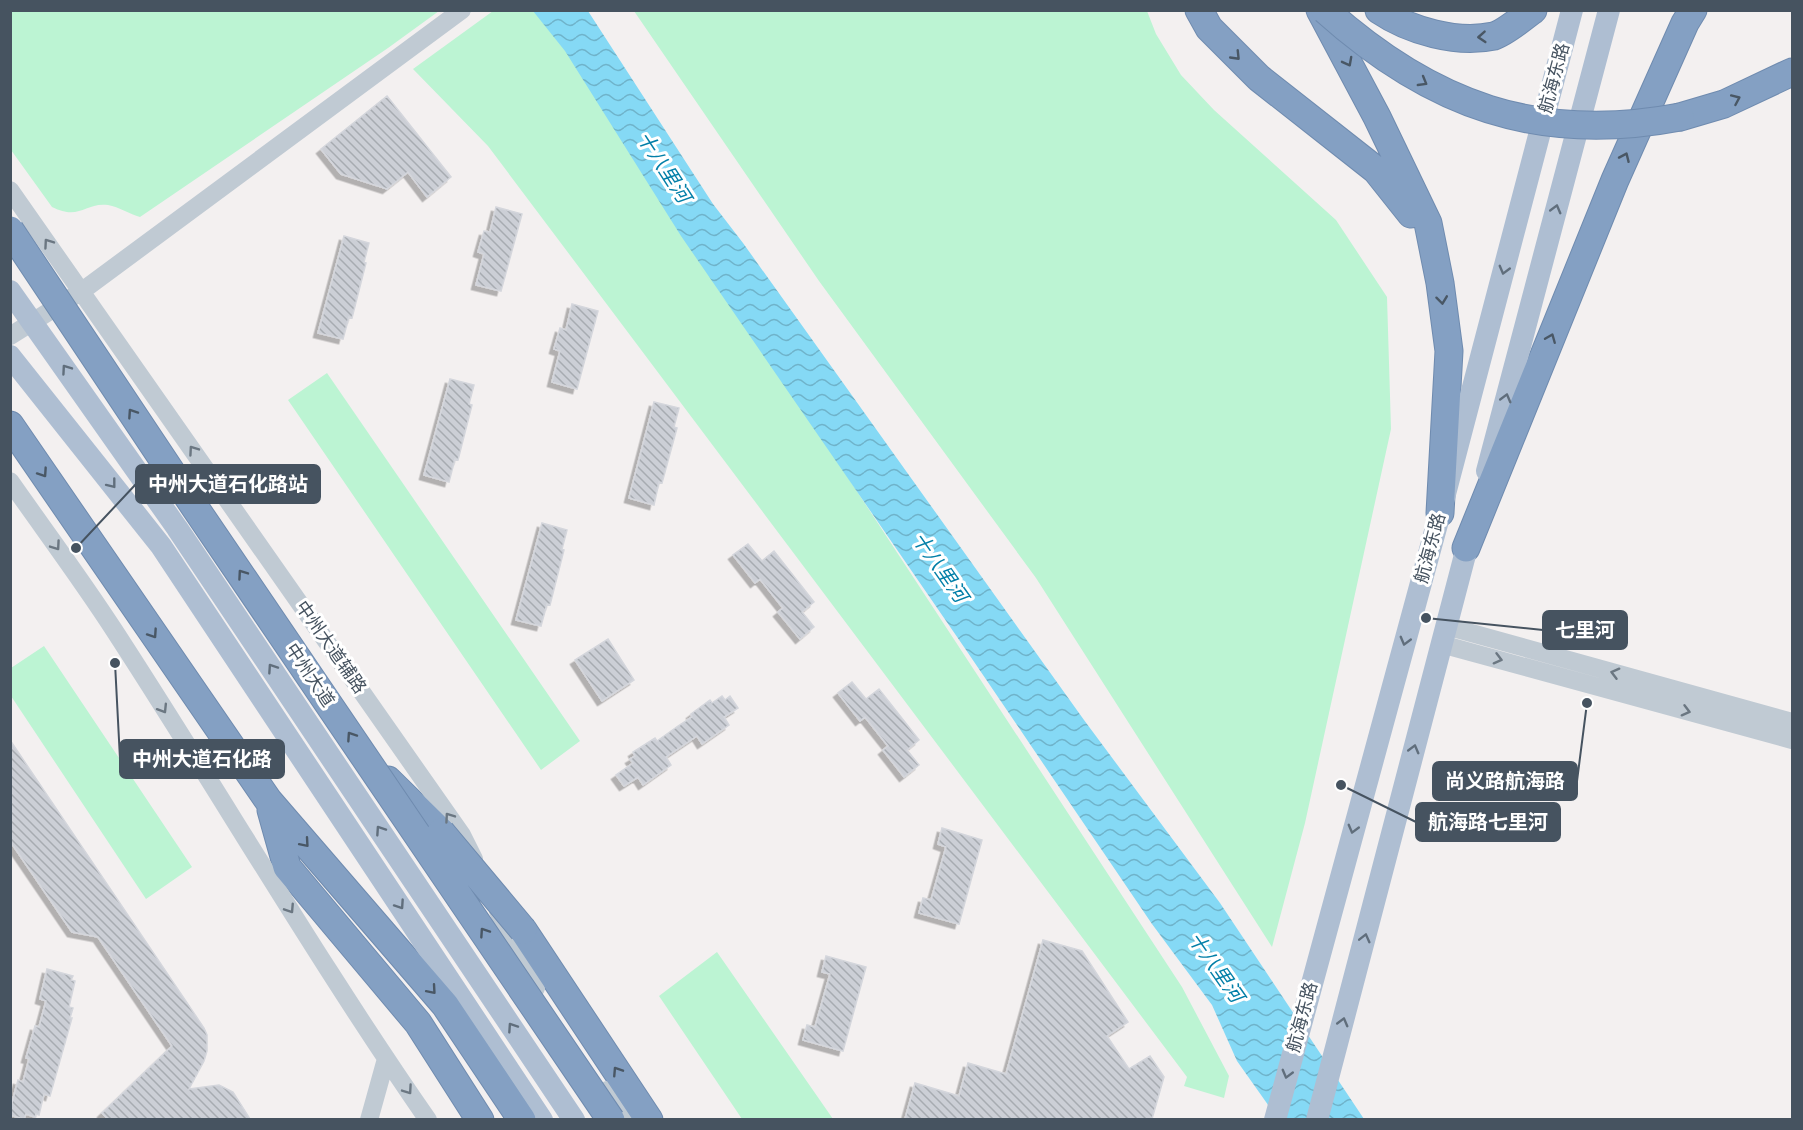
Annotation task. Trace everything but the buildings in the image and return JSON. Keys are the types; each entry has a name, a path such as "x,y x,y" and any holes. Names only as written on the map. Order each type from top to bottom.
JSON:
{"highway":[{"path":"1199,10 1209,28 1259,78 1376,170 1416,221 1435,254"},
{"path":"1320,10 1377,117 1428,223 1435,254 1449,351 1440,513"},
{"path":"1325,10 1356,38 1423,82 1459,100 1513,116 1581,125 1645,124 1680,117 1724,104 1792,72"},
{"path":"1379,10 1393,20 1424,32 1466,38 1496,36 1533,10"},
{"path":"1466,548 1615,180 1685,23 1693,10"},
{"name":"中州大道","path":"10,230 196,509 611,1119"},
{"path":"10,425 268,800 445,1005 522,1119"},
{"path":"369,761 441,832 523,930 649,1119"},
{"path":"268,800 287,867 418,1023 480,1119"}],"main road":[{"name":"航海东路","path":"1275,1119 1440,513 1572,10"},
{"name":"航海东路","path":"1317,1119 1609,10"},
{"name":"中州大道","path":"10,291 177,528 574,1119"},
{"path":"10,356 162,546 542,1119"}],"street":[{"path":"10,336 82,291 462,10"},
{"name":"中州大道辅路","path":"10,190 462,835 528,977 627,1119"},
{"path":"10,481 113,629 386,1059 428,1119"},
{"path":"1443,635 1792,722"},
{"path":"1443,635 1792,740"},
{"path":"369,1119 386,1059"}],"green space":[{"path":"10,11 439,11 140,217 108,205 93,206 76,212 62,211 52,207 11,150"},
{"path":"493,11 542,11 1182,987 1229,1076 1224,1098 1184,1086 1187,1077 488,146 413,69"},
{"path":"634,11 1147,11 1156,34 1181,75 1214,110 1336,220 1387,297 1391,429 1305,823 1272,947 1036,578 819,281"},
{"path":"327,373 580,741 541,770 288,400"},
{"path":"44,646 192,867 146,899 11,696 11,668"},
{"path":"717,952 833,1119 742,1119 659,996"}],"water":[{"name":"十八里河","path":"533,11 588,11 713,204 1084,720 1220,903 1364,1119 1278,1119 1237,1061 1212,1005 1152,924 681,236 565,51"}],"place":[{"name":"中州大道石化路站","path":"76,548"},
{"name":"七里河","path":"1426,618"},
{"name":"中州大道石化路","path":"115,663"},
{"name":"尚义路航海路","path":"1587,703"},
{"name":"航海路七里河","path":"1341,785"}]}
